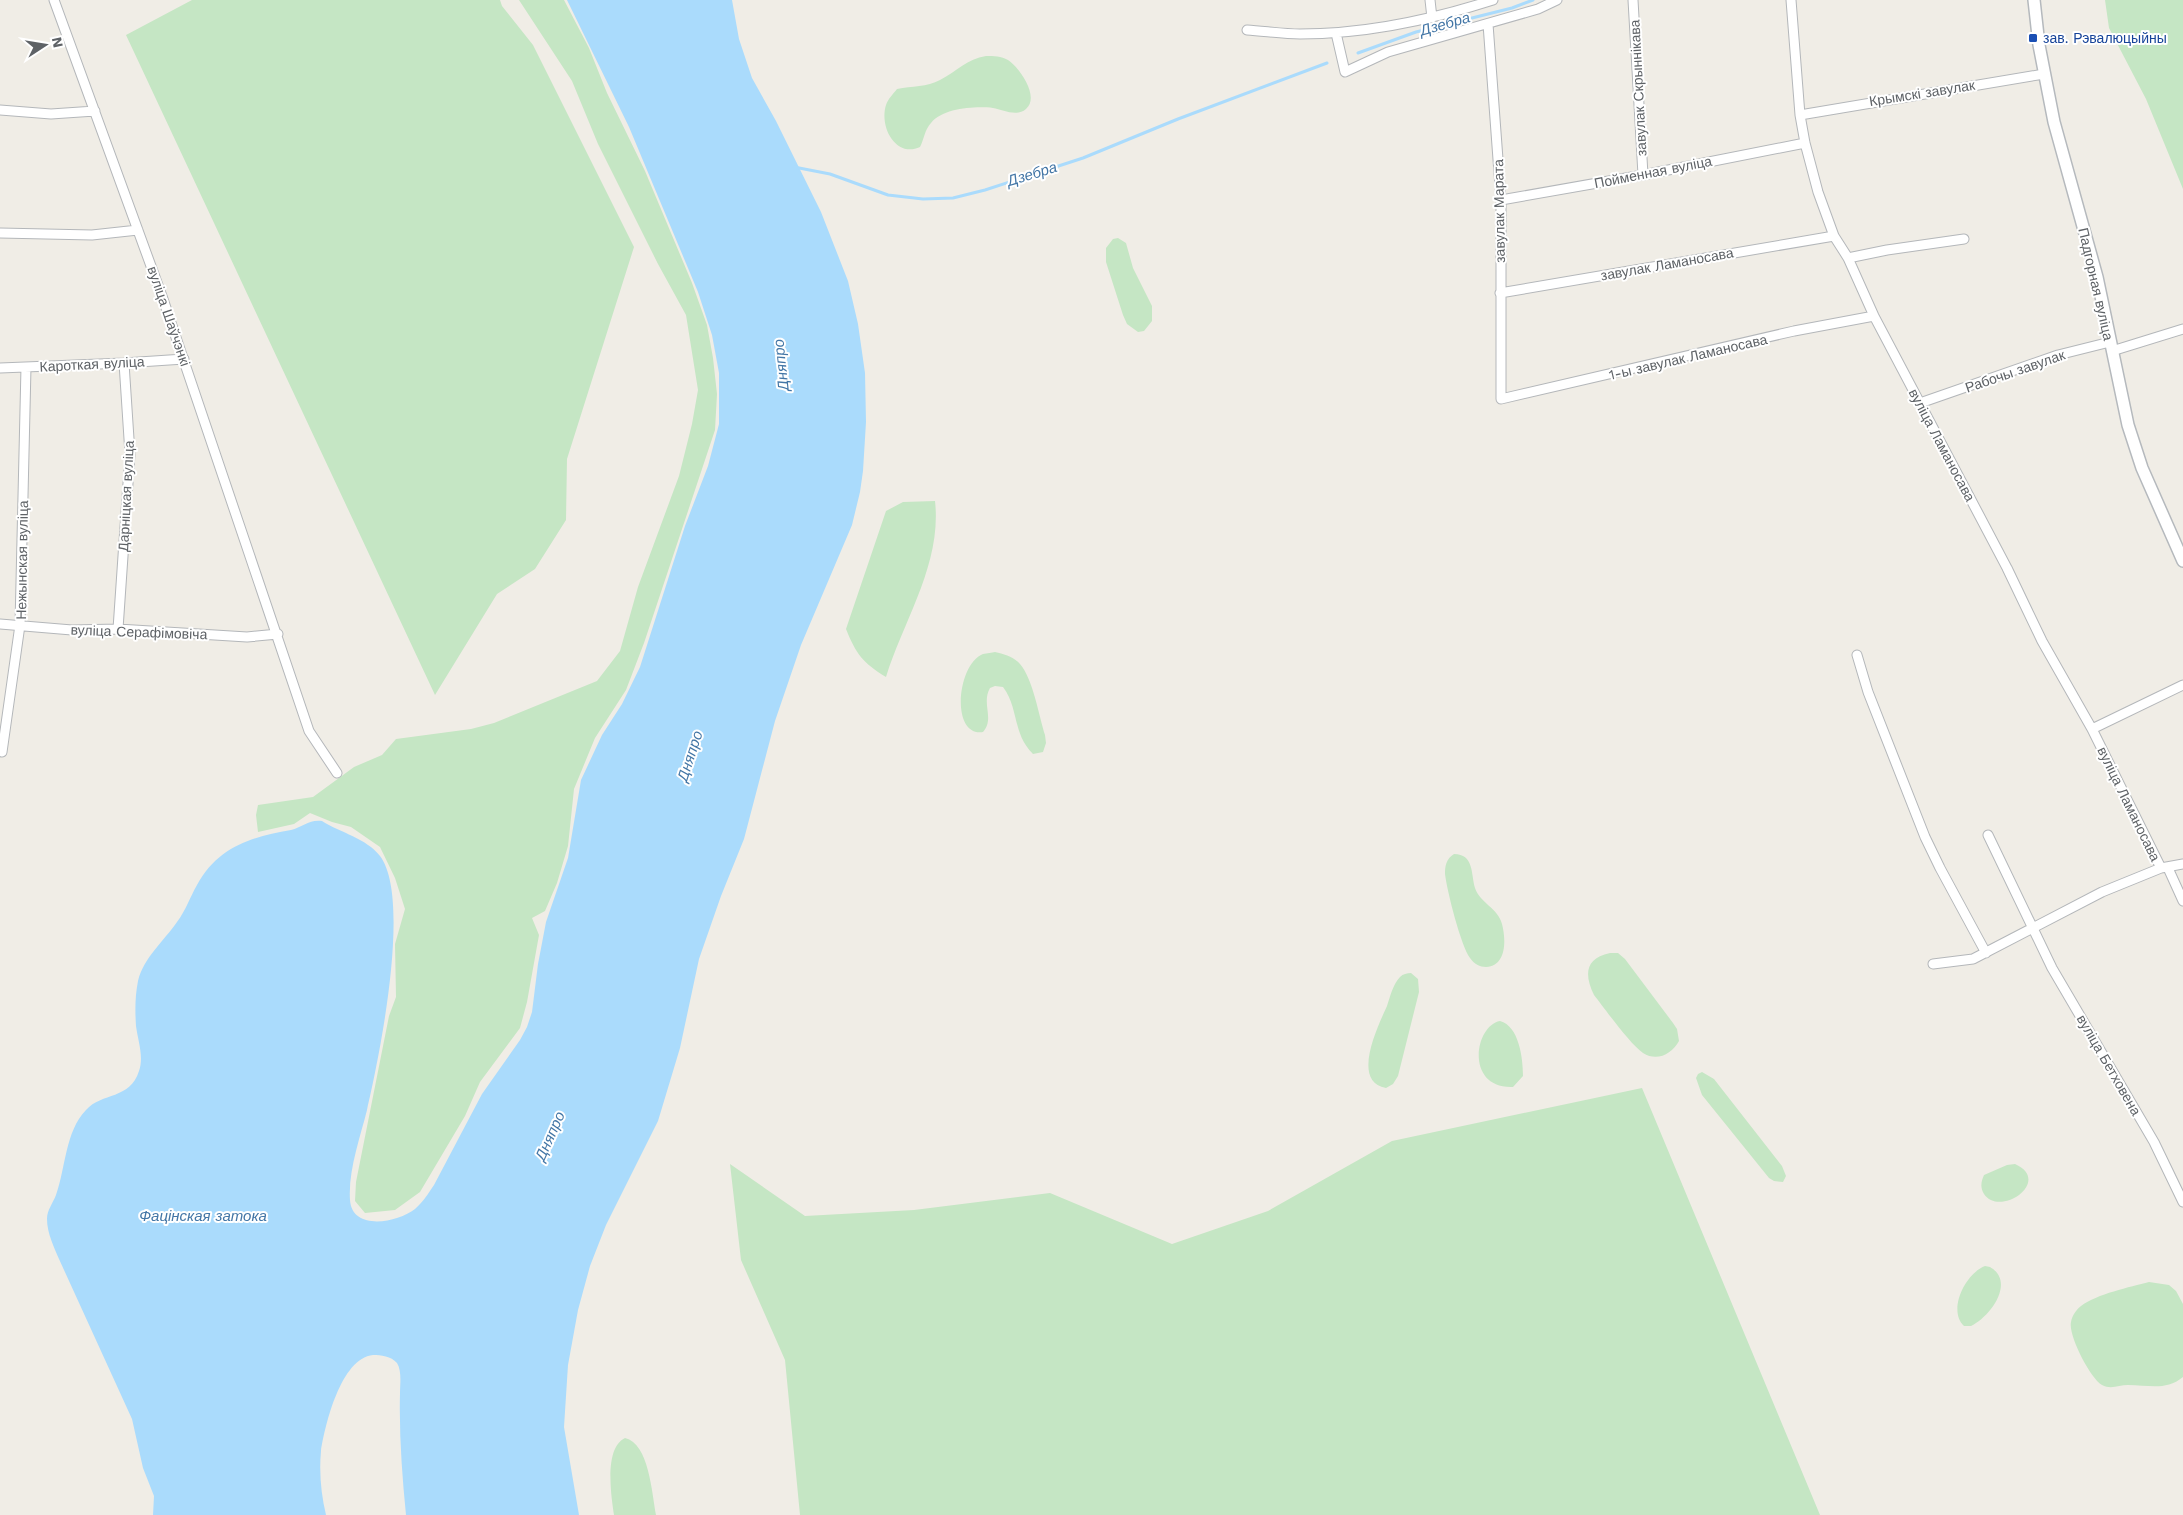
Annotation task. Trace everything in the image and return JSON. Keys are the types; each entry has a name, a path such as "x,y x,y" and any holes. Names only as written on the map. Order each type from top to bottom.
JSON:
{"street":[{"name":"вуліца Шаўчэнкі","path":"54,0 184,359 309,730 337,773"},
{"path":"1430,0 1432,18"},
{"path":"1247,30 1298,34 1336,33 1432,18 1493,0"},
{"path":"1336,33 1345,72 1388,52 1538,9 1557,0"},
{"name":"завулак Скрыннікава","path":"1633,0 1643,175"},
{"name":"вуліца Ламаносава","path":"1791,0 1800,115 1805,143 1818,192 1834,236 1848,258 1874,316 2007,568 2042,641 2092,729 2183,901"},
{"name":"Падгорная вуліца","path":"2034,0 2044,74 2054,122 2097,277 2128,425 2142,468 2183,561"},
{"name":"завулак Марата","path":"1488,24 1501,200 1502,399"},
{"name":"Крымскі завулак","path":"1800,115 2044,74"},
{"path":"0,110 50,114 95,111"},
{"name":"Пойменная вуліца","path":"1501,200 1643,175 1805,143"},
{"path":"0,233 92,235 138,230"},
{"name":"завулак Ламаносава","path":"1500,293 1834,236"},
{"path":"1848,258 1887,250 1964,239"},
{"name":"1-ы завулак Ламаносава","path":"1502,399 1794,332 1874,316"},
{"name":"Рабочы завулак","path":"1920,403 2058,356 2111,347 2183,329"},
{"name":"Кароткая вуліца","path":"0,368 124,364 184,359"},
{"name":"Дарніцкая вуліца","path":"118,629 130,454 124,364"},
{"name":"Нежынская вуліца","path":"2,752 20,625 26,367"},
{"name":"вуліца Серафімовіча","path":"0,624 72,630 118,629 247,637 278,634"},
{"path":"1857,654 1868,692 1925,837 1986,953"},
{"path":"2092,729 2183,685"},
{"name":"вуліца Бетховена","path":"1988,835 2052,968 2154,1142 2183,1202"},
{"path":"1933,964 1973,959 2102,892 2165,868 2183,864"}],"green space":[{"path":"192,0 500,0 502,6 533,45 634,247 567,459 566,520 535,569 497,594 435,695 126,35"},
{"path":"519,0 564,0 589,48 607,93 645,171 692,283 707,325 717,394 715,430 644,643 626,690 595,738 574,789 568,846 557,883 545,911 532,918 539,935 527,1002 520,1028 480,1082 465,1116 420,1192 395,1210 365,1213 355,1201 356,1182 389,1016 396,997 395,944 405,909 395,878 380,847 351,827 310,813 294,824 258,832 256,815 258,805 313,797 354,767 382,755 396,739 471,729 494,723 597,681 620,651 638,587 679,476 698,390 686,315 658,264 598,144 572,81"},
{"path":"2105,0 2183,0 2183,189 2146,99 2109,28"},
{"path":"986,56 997,56 1008,60 1018,69 1030,90 1030,104 1026,109 1014,113 986,107 951,111 936,118 929,125 920,147 911,149 904,148 891,138 887,131 884,114 887,103 897,89 935,82 968,63"},
{"path":"1118,238 1126,243 1133,268 1152,306 1152,321 1144,331 1138,332 1127,324 1106,262 1106,248 1113,239"},
{"path":"935,501 936,524 933,547 927,569 886,677 871,667 861,657 846,629 886,511 903,502"},
{"path":"995,652 1009,656 1018,662 1029,679 1045,735 1046,743 1043,752 1033,754 1026,746 1018,729 1008,695 1003,687 995,686 990,688 987,700 988,721 983,732 972,730 965,723 961,699 967,671 974,660 983,654"},
{"path":"1454,854 1465,857 1468,861 1477,893 1500,918 1504,937 1503,951 1498,962 1493,965 1479,966 1466,952 1451,905 1445,874 1446,863"},
{"path":"1610,953 1618,953 1625,959 1677,1029 1679,1041 1668,1053 1654,1057 1643,1053 1594,995 1589,981 1589,968 1596,959"},
{"path":"1411,973 1418,979 1419,992 1398,1076 1393,1084 1386,1088 1375,1083 1370,1075 1368,1064 1370,1052 1395,983 1402,975"},
{"path":"1500,1021 1512,1029 1521,1052 1523,1076 1513,1087 1498,1085 1487,1078 1481,1068 1479,1057 1480,1045 1484,1034 1491,1025"},
{"path":"1702,1072 1714,1079 1782,1166 1786,1176 1783,1182 1774,1181 1769,1178 1702,1095 1696,1078"},
{"path":"1642,1088 1820,1515 800,1515 785,1360 741,1260 730,1164 805,1216 914,1210 1050,1193 1172,1244 1268,1211 1392,1141"},
{"path":"2015,1164 2025,1171 2028,1179 2026,1187 2011,1200 2001,1202 1991,1200 1984,1194 1982,1189 1984,1175 2007,1165"},
{"path":"1985,1266 1990,1267 1997,1273 2001,1281 1997,1299 1986,1315 1971,1326 1964,1326 1959,1319 1957,1311 1961,1293 1971,1276"},
{"path":"2149,1282 2169,1285 2176,1291 2183,1304 2183,1377 2164,1386 2128,1385 2112,1387 2102,1385 2086,1365 2076,1346 2071,1328 2072,1318 2081,1306 2096,1298"},
{"path":"625,1438 633,1442 644,1459 651,1483 656,1515 614,1515 610,1473 614,1451 618,1443"}],"water":[{"path":"567,0 732,0 739,39 752,78 776,121 821,212 848,281 858,324 865,373 866,422 863,471 852,525 801,645 775,721 744,839 721,896 699,959 680,1048 658,1121 606,1225 590,1266 578,1310 568,1365 564,1427 579,1515 406,1515 400,1439 400,1370 397,1363 389,1357 373,1355 362,1359 352,1368 337,1394 326,1425 320,1459 321,1483 326,1515 153,1515 154,1496 143,1468 132,1419 55,1250 47,1224 48,1213 56,1195 70,1139 79,1119 93,1104 129,1087 139,1071 141,1055 135,1009 138,981 145,964 180,917 205,872 225,853 249,840 291,830 310,822 322,821 353,836 374,850 380,856 389,877 393,907 393,942 390,980 379,1054 353,1166 350,1200 353,1210 358,1216 367,1220 377,1221 398,1218 415,1209 434,1185 482,1094 527,1027 532,1012 546,922 568,858 581,780 602,735 622,704 640,667 685,526 708,466 719,424 719,373 712,335 698,292 629,127"}],"waterway":[{"name":"Дзебра","path":"1358,53 1416,32 1512,8 1533,0"},
{"name":"Дзебра","path":"794,167 830,174 888,195 923,199 953,198 985,190 1083,158 1178,119 1327,63"}],"place":[{"name":"зав. Рэвалюцыйны","path":"2033,38"}],"water label":[{"name":"Дняпро","path":"781,365"},
{"name":"Дняпро","path":"690,756"},
{"name":"Дняпро","path":"550,1136"},
{"name":"Фацінская затока","path":"203,1216"}]}
